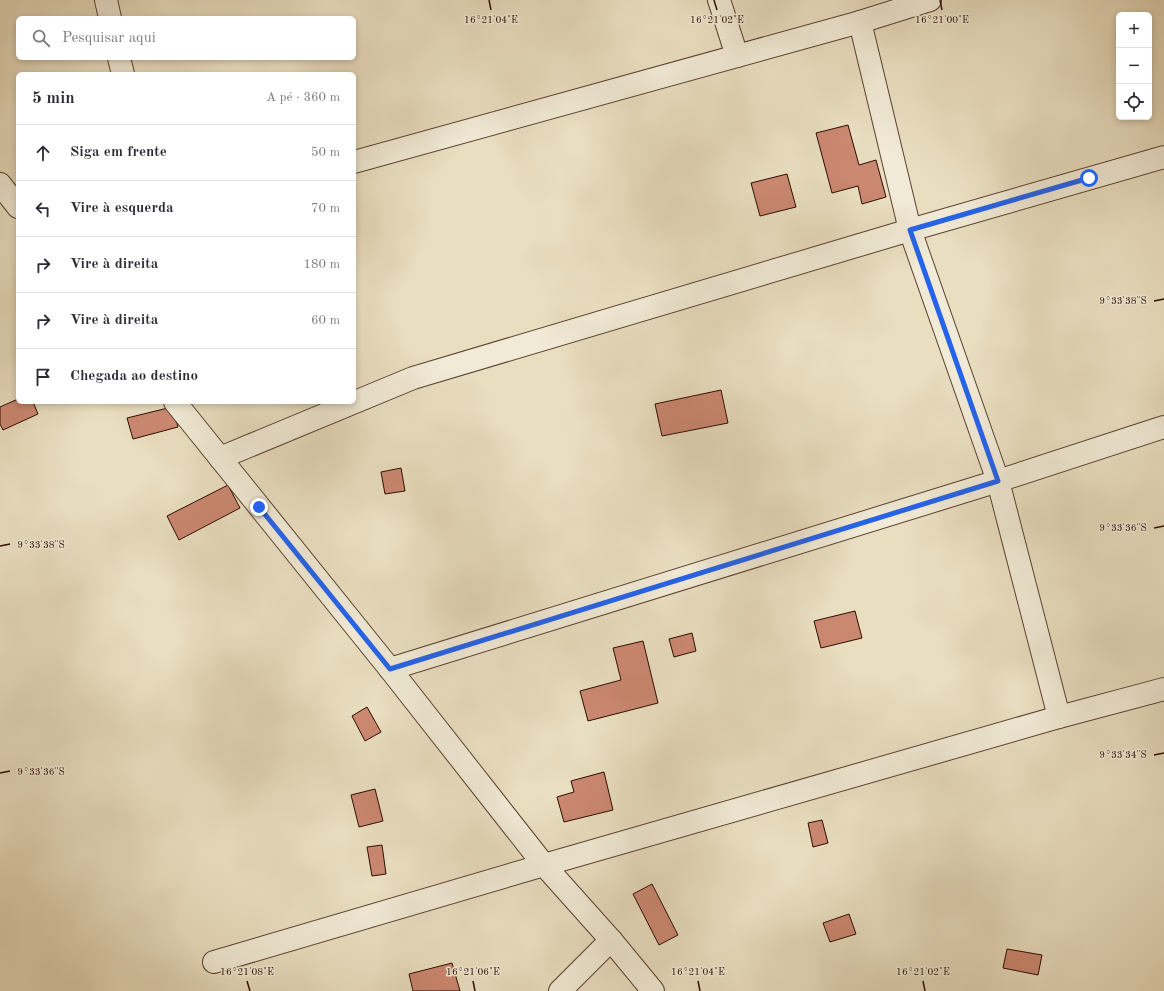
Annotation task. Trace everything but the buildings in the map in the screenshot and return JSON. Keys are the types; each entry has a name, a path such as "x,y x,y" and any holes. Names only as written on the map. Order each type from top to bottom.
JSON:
{"street":[{"path":"106,0 110,16"},
{"path":"719,0 737,56"},
{"path":"356,161 860,22 930,0"},
{"path":"860,22 910,230 998,481 1059,717"},
{"path":"120,60 122,72"},
{"path":"356,402 413,378 910,230 1164,157"},
{"path":"0,184 16,204"},
{"path":"177,404 390,669 544,865 611,940 653,991"},
{"path":"196,404 205,440"},
{"path":"220,458 350,404"},
{"path":"390,669 998,481 1164,427"},
{"path":"214,962 544,865 1059,717 1164,690"},
{"path":"560,991 611,940"}],"route":[{"path":"259,507 390,669 998,481 910,230 1089,178"}]}
